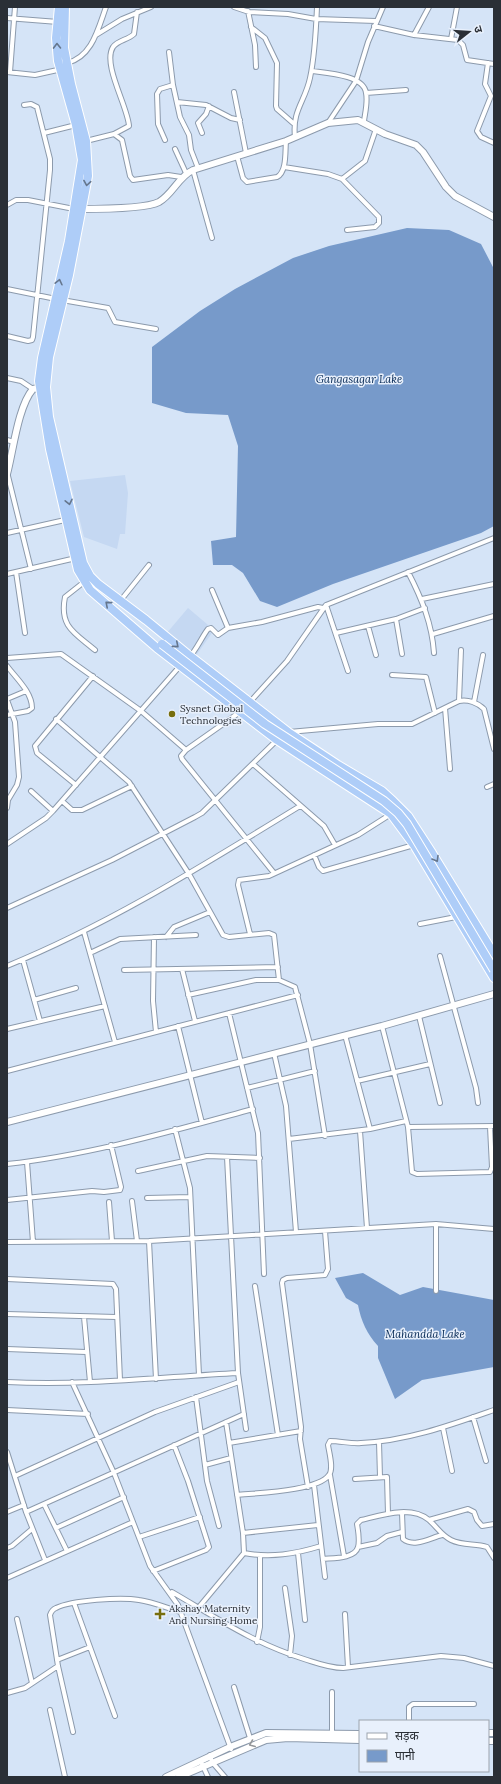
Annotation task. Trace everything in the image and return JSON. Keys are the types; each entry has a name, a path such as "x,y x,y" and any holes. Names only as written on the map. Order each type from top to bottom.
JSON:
{"highway":[{"path":"59,7 61,22"},
{"path":"65,7 56,46 64,67 86,141 88,176 79,209 59,300 40,364 39,388 65,520 84,582 90,590 137,630 277,740 376,802 391,814 414,845 494,978"},
{"path":"64,67 82,160 79,209"},
{"path":"39,388 49,417 77,557 90,576 98,584 288,732 338,765 382,791 408,816 494,954"},
{"path":"146,620 160,637 162,644"},
{"path":"137,630 162,644 265,724 384,801 398,813 407,824 494,970"}],"street":[{"path":"15,7 15,19 8,72 35,75 64,67 84,55 95,35 106,7"},
{"path":"95,35 113,24 151,7"},
{"path":"234,7 248,11 288,14 316,19 376,21"},
{"path":"295,137 294,124 307,90 312,71 317,7"},
{"path":"328,123 356,81 374,26 383,7"},
{"path":"414,35 429,7"},
{"path":"451,39 457,7"},
{"path":"248,11 256,67"},
{"path":"86,141 114,134 128,128 129,123 115,79 111,53 114,46 134,34 137,12"},
{"path":"7,18 61,22"},
{"path":"374,26 414,35 458,40 463,45 467,60 494,64"},
{"path":"251,27 266,38 278,67 277,109 294,124"},
{"path":"7,205 22,199 79,209 132,207 158,202 169,194 190,172 191,150 188,132 180,117 178,102 172,85 169,52"},
{"path":"488,63 485,84 492,96 476,131 481,137 494,143"},
{"path":"312,71 342,76 356,81 362,86 366,93 364,121"},
{"path":"165,140 158,124 158,94 160,89 172,85"},
{"path":"366,93 406,90"},
{"path":"234,92 246,153"},
{"path":"178,102 209,106 231,118 240,120"},
{"path":"7,336 28,341 32,340 38,296 50,159 37,107 32,104 24,106"},
{"path":"202,133 198,123 206,114 209,106"},
{"path":"114,134 122,140 130,176 133,180 190,172 286,141 328,123 349,120 364,121 385,134 416,145 446,187 455,196 494,217"},
{"path":"44,133 76,125"},
{"path":"342,180 365,161 376,128"},
{"path":"237,156 243,178 247,182 279,176 284,167 286,141"},
{"path":"175,149 190,172 212,238"},
{"path":"284,167 328,174 342,180 362,202 377,215 380,220 375,227 347,230"},
{"path":"7,289 108,308 115,322 156,329"},
{"path":"7,378 21,381 39,388"},
{"path":"31,569 7,473 27,397 39,388"},
{"path":"7,440 14,442"},
{"path":"7,533 65,520"},
{"path":"250,702 287,662 325,606 332,601 494,538"},
{"path":"7,574 77,557"},
{"path":"120,600 149,565"},
{"path":"16,572 25,634"},
{"path":"408,572 425,608 433,634 434,653"},
{"path":"84,582 64,597 64,617 69,627 95,650"},
{"path":"422,600 494,584"},
{"path":"212,590 228,628"},
{"path":"7,844 54,811 181,665 194,654 197,644 208,629 211,628 218,635 228,628 262,622 325,606"},
{"path":"325,606 336,633 348,671"},
{"path":"336,633 396,619 425,608"},
{"path":"433,634 494,616"},
{"path":"396,619 402,654"},
{"path":"368,626 376,655"},
{"path":"459,701 462,650"},
{"path":"7,658 61,654 141,711 186,750"},
{"path":"474,702 483,655"},
{"path":"7,666 26,691 32,704 31,710 13,715 7,715"},
{"path":"392,675 426,677 435,713"},
{"path":"76,785 35,750 36,743 93,676"},
{"path":"7,808 8,800 17,785 19,777 16,732 13,715 7,700 26,691"},
{"path":"7,908 112,860 195,817 253,764 262,753 288,732 378,724 407,725 459,701 474,702 481,706 486,714 494,749"},
{"path":"445,708 450,769"},
{"path":"241,712 182,753 182,759 216,799 274,873"},
{"path":"56,719 124,777 132,786 189,874 222,936 229,937 269,933 274,935 279,980"},
{"path":"253,764 324,826 335,845"},
{"path":"487,787 494,784"},
{"path":"62,801 72,810 82,810 132,786"},
{"path":"31,791 54,811"},
{"path":"7,966 84,932 189,874 300,806"},
{"path":"250,934 238,881 262,878 274,873 364,832 391,814"},
{"path":"314,855 319,867 323,871 414,845"},
{"path":"166,937 174,928 210,912"},
{"path":"420,924 456,917"},
{"path":"84,932 115,1042"},
{"path":"90,953 120,939 196,935"},
{"path":"154,937 153,970 156,1032"},
{"path":"440,956 476,1088 478,1103"},
{"path":"23,960 40,1021"},
{"path":"124,970 278,967"},
{"path":"182,969 195,1021"},
{"path":"188,995 256,980 279,980 295,987 310,1044 325,1136"},
{"path":"34,1000 76,988"},
{"path":"7,1122 382,1026 453,1007 494,994"},
{"path":"7,1070 298,995"},
{"path":"7,1029 105,1006"},
{"path":"229,1013 258,1133 264,1274"},
{"path":"418,1016 440,1103"},
{"path":"178,1026 202,1123"},
{"path":"382,1026 408,1127 412,1172 417,1174 490,1172 492,1167 492,1126 408,1127"},
{"path":"345,1035 370,1129"},
{"path":"274,1053 280,1079 289,1139 296,1232"},
{"path":"357,1081 430,1064"},
{"path":"247,1088 315,1071"},
{"path":"7,1164 54,1158 175,1130 253,1109"},
{"path":"289,1139 360,1131 406,1121"},
{"path":"175,1130 188,1180 190,1197 200,1375"},
{"path":"360,1131 367,1228"},
{"path":"7,1200 30,1199 92,1191 104,1192 120,1190 121,1187 111,1145"},
{"path":"138,1171 207,1156 260,1158"},
{"path":"227,1157 238,1373 246,1429"},
{"path":"27,1162 33,1242"},
{"path":"147,1198 190,1197"},
{"path":"132,1201 137,1241"},
{"path":"110,1202 112,1241"},
{"path":"436,1224 436,1291"},
{"path":"7,1242 149,1241 436,1224 494,1229"},
{"path":"308,1487 300,1439 301,1431 282,1283 283,1280 287,1278 325,1274 328,1268 325,1231"},
{"path":"149,1241 156,1379"},
{"path":"7,1279 111,1283 116,1289 116,1317 120,1380"},
{"path":"255,1286 278,1435"},
{"path":"7,1314 116,1317"},
{"path":"84,1317 86,1352 90,1382"},
{"path":"7,1349 86,1352"},
{"path":"7,1382 38,1384 90,1382 238,1373"},
{"path":"72,1382 114,1472 153,1571 170,1591 181,1612 232,1750"},
{"path":"15,1476 155,1412 239,1382"},
{"path":"196,1397 204,1465 208,1487 219,1526"},
{"path":"7,1410 88,1414"},
{"path":"344,1556 330,1475 328,1445 330,1441 352,1443 378,1442 431,1432 494,1410"},
{"path":"26,1512 244,1414"},
{"path":"473,1418 486,1461"},
{"path":"199,1607 244,1553 243,1533 226,1422"},
{"path":"443,1428 452,1471"},
{"path":"229,1443 301,1431"},
{"path":"378,1442 380,1477"},
{"path":"153,1571 208,1548 209,1545 188,1481 174,1445"},
{"path":"7,1452 26,1512 45,1560"},
{"path":"204,1465 231,1458"},
{"path":"237,1495 308,1487 330,1475"},
{"path":"355,1479 380,1477 388,1478 388,1514"},
{"path":"314,1485 325,1577"},
{"path":"56,1528 124,1497"},
{"path":"44,1504 67,1551"},
{"path":"7,1512 24,1505"},
{"path":"429,1520 468,1509 474,1512 476,1520 482,1526 494,1524"},
{"path":"358,1547 357,1524 359,1521 388,1514 413,1512 429,1520 442,1534 457,1543 487,1547 494,1558"},
{"path":"402,1513 402,1532 404,1540 413,1543 442,1534"},
{"path":"139,1537 200,1518"},
{"path":"7,1578 133,1522"},
{"path":"243,1533 318,1525"},
{"path":"7,1548 12,1546 32,1529"},
{"path":"323,1558 344,1556 353,1553 358,1547 377,1543 387,1536 402,1532"},
{"path":"244,1553 260,1556 298,1553 321,1546"},
{"path":"298,1553 305,1620"},
{"path":"258,1642 260,1627 260,1556"},
{"path":"285,1588 292,1636 290,1655"},
{"path":"170,1591 258,1642 290,1655 329,1667 348,1667 441,1656 464,1658 494,1666"},
{"path":"73,1732 58,1666 50,1615 56,1608 113,1599 137,1600 181,1612"},
{"path":"74,1604 115,1716"},
{"path":"346,1614 348,1667"},
{"path":"17,1619 32,1683"},
{"path":"57,1660 90,1647"},
{"path":"7,1693 19,1690 58,1666"},
{"path":"234,1687 250,1738"},
{"path":"332,1692 332,1734"},
{"path":"409,1720 409,1707 413,1704 474,1704"},
{"path":"50,1710 65,1777"},
{"path":"232,1750 250,1738 266,1733 359,1734"},
{"path":"166,1777 232,1750 276,1738 359,1740"},
{"path":"211,1759 225,1777"},
{"path":"202,1763 207,1776"},
{"path":"178,1777 202,1763"}],"shaded area":[{"path":"125,475 128,493 125,534 120,534 117,549 84,537 70,481"},
{"path":"188,608 214,630 195,657 166,634"}],"water":[{"name":"Gangasagar Lake","path":"407,228 449,230 481,244 494,269 494,526 481,533 333,584 277,607 260,601 243,573 232,565 213,565 211,541 236,537 238,446 228,415 186,413 152,403 152,347 200,311 235,289 293,258 329,246"},
{"name":"Mahandda Lake","path":"363,1273 400,1295 423,1287 494,1300 494,1367 422,1380 395,1399 378,1358 378,1346 365,1327 358,1305 346,1298 335,1278"}],"place":[{"name":"Sysnet Global Technologies","path":"172,714"},
{"name":"Akshay Maternity And Nursing Home","path":"160,1614"}]}
